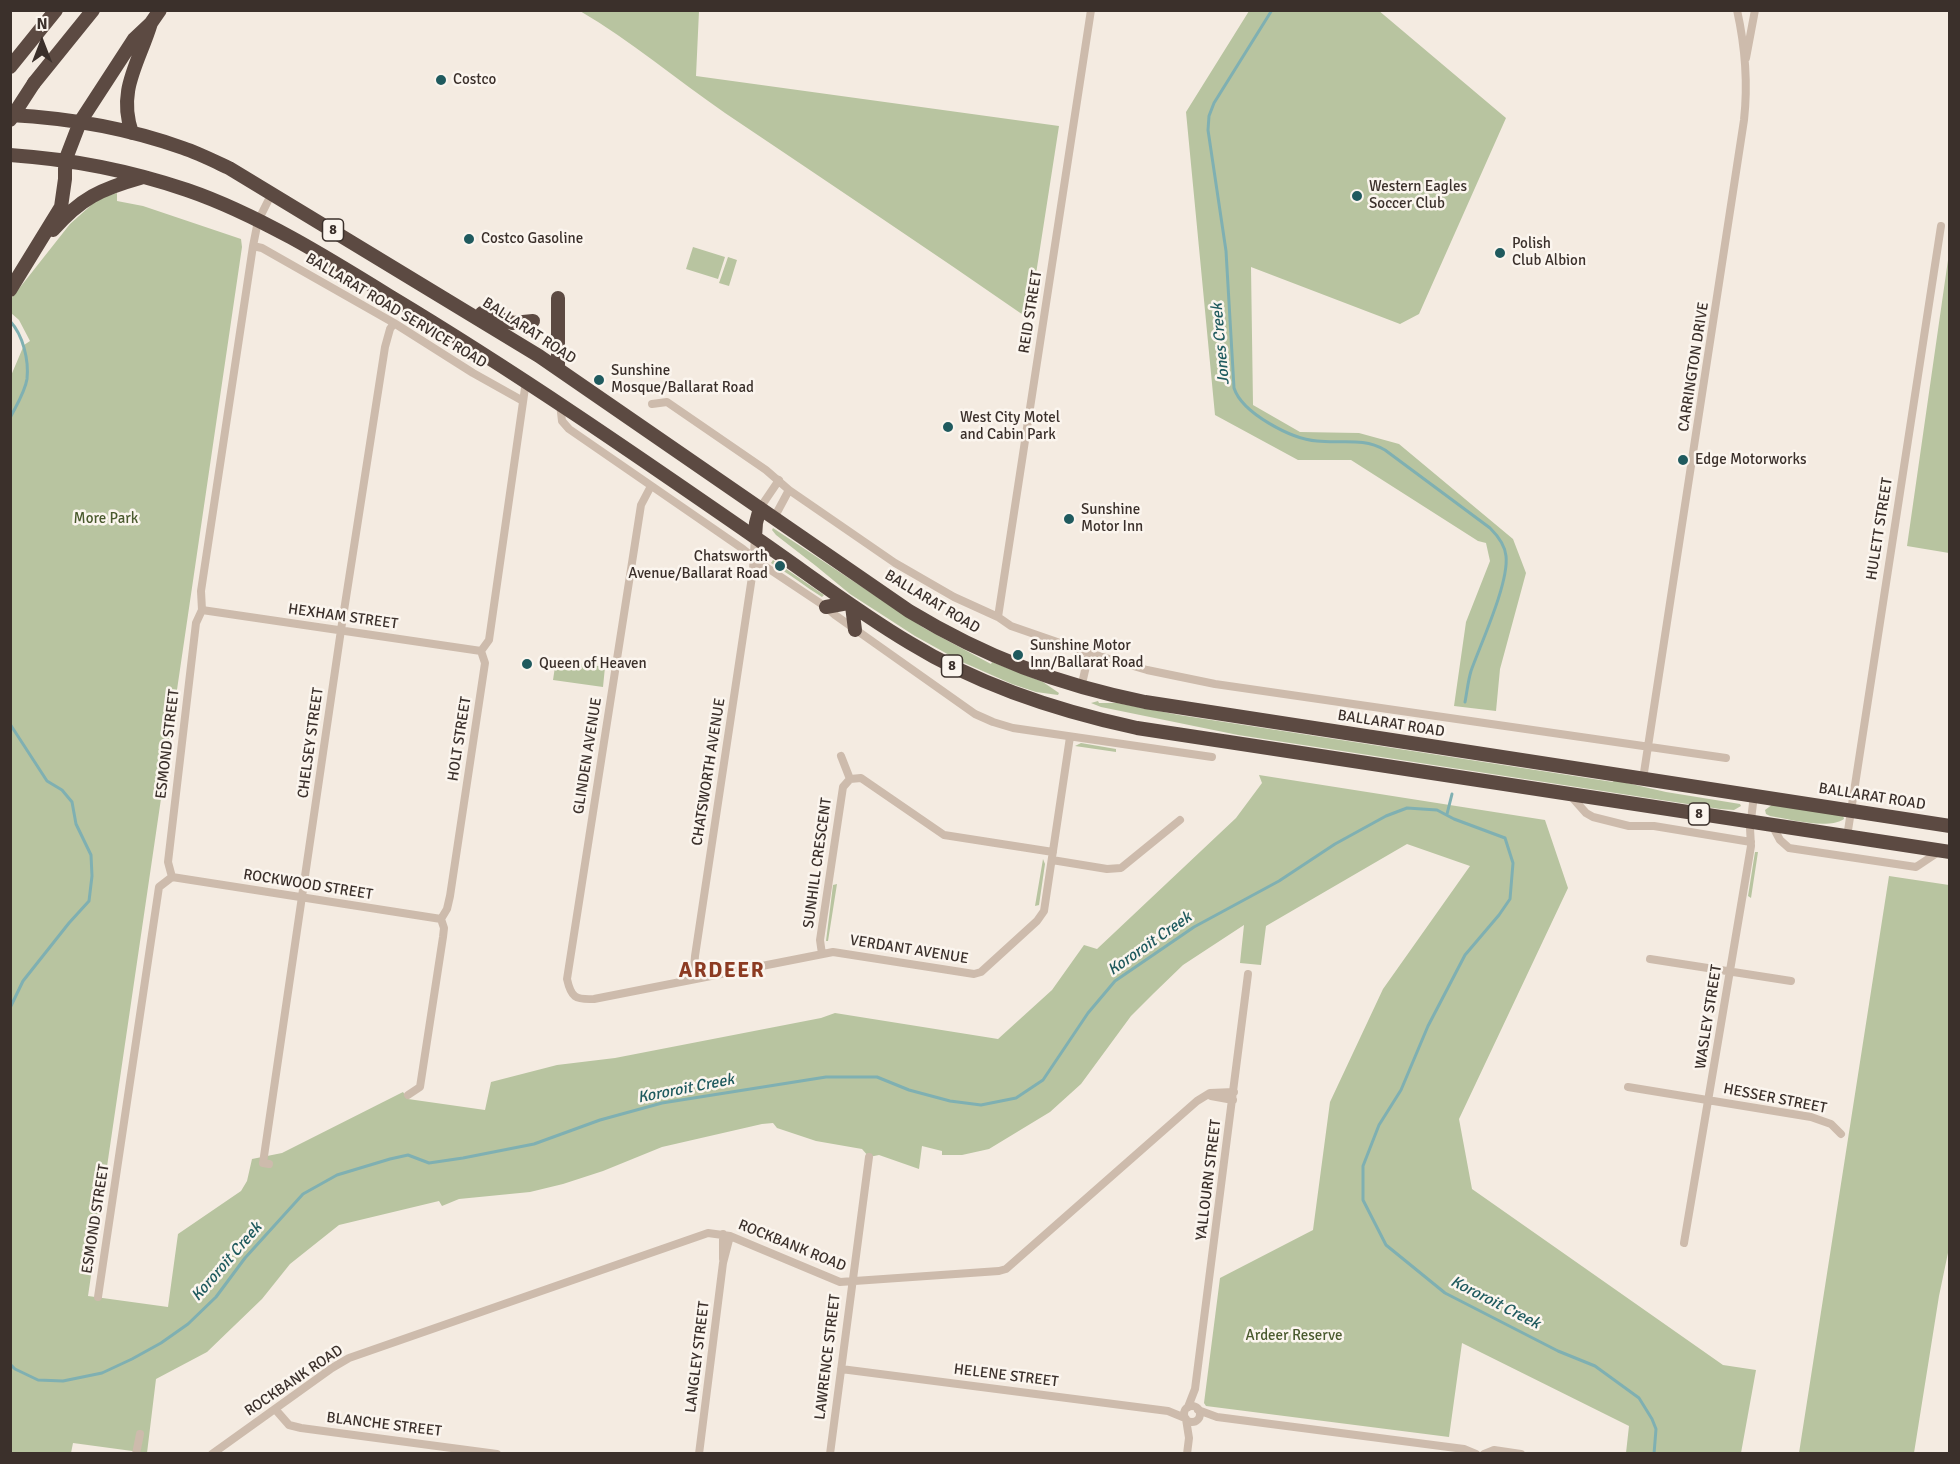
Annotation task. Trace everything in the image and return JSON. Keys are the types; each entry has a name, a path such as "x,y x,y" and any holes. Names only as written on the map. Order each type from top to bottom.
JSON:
{"highway":[{"path":"10,67 56,10"},
{"path":"10,120 34,83 93,10"},
{"path":"14,285 61,207 65,161 80,122 134,39 151,23 160,10"},
{"path":"132,133 126,114 128,85 151,23"},
{"name":"BALLARAT ROAD","path":"10,115 80,122 132,133 183,148 229,168 449,300 558,369 909,611 961,641 1010,664 1081,688 1182,708 1950,826"},
{"name":"8","path":"10,155 65,161 193,192 258,221 309,248 526,381 912,645 1006,691 1075,714 1137,728 1945,852"},
{"path":"34,253 60,223 90,196 113,185 142,178"},
{"path":"558,298 558,369"},
{"path":"449,300 503,321 513,323 533,321"},
{"path":"759,540 756,523 760,508"},
{"path":"759,540 774,518"},
{"path":"826,607 850,604 855,630"},
{"path":"1075,714 1081,688"}],"street":[{"name":"REID STREET","path":"998,617 1091,10"},
{"name":"CARRINGTON DRIVE","path":"1642,779 1747,96 1737,10"},
{"name":"CARRINGTON DRIVE","path":"1745,66 1755,10"},
{"name":"ESMOND STREET","path":"98,1297 159,887 172,877 168,862 196,623 201,610 202,582 253,246 258,221 272,193"},
{"name":"HULETT STREET","path":"1848,837 1941,226"},
{"name":"BALLARAT ROAD SERVICE ROAD","path":"253,246 262,248 394,323 473,373 523,401"},
{"name":"CHELSEY STREET","path":"269,1164 263,1163 341,630 386,347 390,329 394,323"},
{"name":"HOLT STREET","path":"408,1095 420,1088 443,937 444,928 441,919 447,909 450,896 485,663 481,651 489,639 526,381"},
{"name":"BALLARAT ROAD","path":"652,404 668,402 779,480 789,490 928,584 998,617 1011,626 1089,653 1147,670 1215,684 1726,758"},
{"path":"560,404 561,421 569,429 826,607 975,714 1013,728 1212,757"},
{"path":"760,508 779,480"},
{"name":"GLINDEN AVENUE","path":"574,996 569,990 567,979 641,505 651,486"},
{"path":"774,518 789,490"},
{"name":"CHATSWORTH AVENUE","path":"697,978 695,956 753,570 756,560 763,553 759,540"},
{"name":"HEXHAM STREET","path":"201,610 481,651"},
{"path":"1081,688 1089,653"},
{"name":"VERDANT AVENUE","path":"574,996 583,1000 594,999 833,952 974,974 981,972 1037,921 1044,911 1070,737"},
{"path":"841,756 850,779 861,778 944,835 1107,869 1121,868 1179,820"},
{"name":"SUNHILL CRESCENT","path":"822,954 820,940 843,787 850,779"},
{"path":"1569,794 1586,813 1593,817 1629,826 1654,826 1751,842"},
{"name":"WASLEY STREET","path":"1684,1243 1751,842 1754,795"},
{"path":"1772,825 1785,845 1801,850 1916,867 1945,852"},
{"name":"ROCKWOOD STREET","path":"172,877 441,919"},
{"path":"1650,959 1791,981"},
{"name":"YALLOURN STREET","path":"1187,1454 1189,1438 1184,1413 1195,1389 1248,974"},
{"name":"HESSER STREET","path":"1628,1087 1825,1121 1836,1127 1841,1134"},
{"name":"ROCKBANK ROAD","path":"212,1454 349,1358 703,1235 715,1233 727,1235 840,1282 1006,1269 1204,1096 1233,1096"},
{"name":"LAWRENCE STREET","path":"830,1454 870,1157"},
{"name":"LANGLEY STREET","path":"699,1454 727,1235"},
{"name":"HELENE STREET","path":"841,1368 1168,1411 1187,1408"},
{"name":"YALLOURN STREET","path":"1189,1438 1199,1415 1195,1389"},
{"path":"1187,1408 1193,1407 1217,1417 1464,1449 1476,1454"},
{"name":"BLANCHE STREET","path":"275,1409 289,1425 301,1428 497,1454"},
{"name":"HELENE STREET","path":"1168,1411 1186,1419"},
{"path":"1186,1419 1191,1422 1217,1417"},
{"path":"136,1454 140,1434"},
{"path":"1484,1454 1494,1450 1521,1454"}],"green space":[{"name":"Western Eagles Soccer Club","path":"1378,10 1506,118 1419,314 1400,324 1251,267 1253,405 1300,432 1359,433 1399,444 1513,539 1526,573 1500,669 1496,711 1454,706 1466,622 1490,561 1486,543 1478,541 1351,460 1298,460 1215,415 1186,112 1249,11"},
{"path":"580,11 699,11 696,76 1059,126 1029,319 725,113 635,47"},
{"path":"117,193 117,201 143,206 241,239 242,247 88,1296 168,1307 178,1234 241,1191 247,1181 252,1159 282,1153 403,1092 408,1099 485,1110 491,1082 557,1065 615,1058 821,1018 835,1013 998,1039 1052,990 1084,945 1097,949 1236,818 1262,783 1259,775 1545,820 1568,888 1459,1119 1472,1189 1723,1365 1756,1370 1741,1453 1626,1453 1629,1426 1462,1343 1449,1437 1206,1406 1204,1403 1220,1278 1313,1230 1330,1102 1383,989 1470,866 1407,844 1266,926 1261,965 1240,963 1244,925 1183,965 1131,1016 1081,1084 1050,1112 989,1149 962,1155 942,1155 942,1151 922,1146 919,1169 879,1155 869,1157 862,1149 816,1141 777,1128 773,1123 762,1124 662,1147 603,1171 530,1192 459,1199 442,1206 439,1201 339,1225 290,1264 262,1299 207,1352 156,1379 147,1453 73,1443 71,1453 11,1453 10,378 24,345 30,341 19,320 11,313 10,300 70,224 98,199"},
{"path":"693,247 725,257 718,279 686,269"},
{"path":"1949,253 1950,553 1907,546"},
{"path":"728,257 737,260 729,286 719,283"},
{"path":"773,528 924,628 991,664 992,662 1043,682 1059,693 1058,695 1036,692 1012,684 960,661 915,636 850,594 776,535"},
{"path":"773,560 824,595 822,597 771,563"},
{"path":"556,660 605,667 603,687 553,680"},
{"path":"1098,701 1099,703 1117,703 1179,715 1613,782 1614,780 1741,806 1734,810 1720,809 1238,735 1091,703"},
{"path":"1081,743 1116,749 1116,752 1075,746"},
{"path":"1773,804 1843,815 1844,819 1819,824 1770,816 1765,810"},
{"path":"1755,852 1758,852 1751,898 1748,896"},
{"path":"1043,859 1045,864 1039,905 1035,906"},
{"path":"1889,876 1949,885 1949,1248 1914,1453 1799,1453"},
{"path":"837,884 828,941 826,941 833,885"}],"waterway":[{"name":"Jones Creek","path":"1272,10 1214,103 1209,116 1208,130 1226,251 1234,388 1247,407 1281,430 1306,439 1368,444 1385,450 1490,528 1498,537 1504,548 1506,568 1493,613 1471,671 1465,702"},
{"name":"Kororoit Creek","path":"10,321 22,340 27,372 24,389 10,418"},
{"name":"Kororoit Creek","path":"10,724 47,781 62,790 72,802 76,824 91,855 92,876 89,901 23,981 10,1008"},
{"name":"Jones Creek","path":"1447,814 1452,794"},
{"name":"Kororoit Creek","path":"10,1364 15,1369 38,1380 63,1381 102,1373 132,1359 161,1343 188,1324 216,1297 245,1258 303,1194 337,1175 390,1159 408,1155 429,1163 463,1158 534,1144 600,1120 662,1103 826,1077 877,1077 909,1090 950,1101 981,1105 1016,1098 1043,1080 1088,1013 1115,981 1194,927 1279,881 1335,844 1386,816 1407,808 1437,810 1454,819 1505,838 1513,863 1510,899 1465,955 1428,1026 1401,1090 1379,1125 1363,1166 1363,1200 1386,1245 1445,1293 1558,1351 1595,1366 1639,1398 1656,1429 1654,1454"}],"place":[{"name":"Costco","path":"441,80"},
{"name":"Western Eagles Soccer Club","path":"1357,196"},
{"name":"Costco Gasoline","path":"469,239"},
{"name":"Polish Club Albion","path":"1500,253"},
{"name":"Sunshine Mosque/Ballarat Road","path":"599,380"},
{"name":"West City Motel and Cabin Park","path":"948,427"},
{"name":"Edge Motorworks","path":"1683,460"},
{"name":"Sunshine Motor Inn","path":"1069,519"},
{"name":"Chatsworth Avenue/Ballarat Road","path":"780,566"},
{"name":"Sunshine Motor Inn/Ballarat Road","path":"1018,655"},
{"name":"Queen of Heaven","path":"527,664"}],"district":[{"name":"ARDEER","path":"722,971"}],"park label":[{"name":"More Park","path":"106,519"},
{"name":"Ardeer Reserve","path":"1294,1336"}]}
